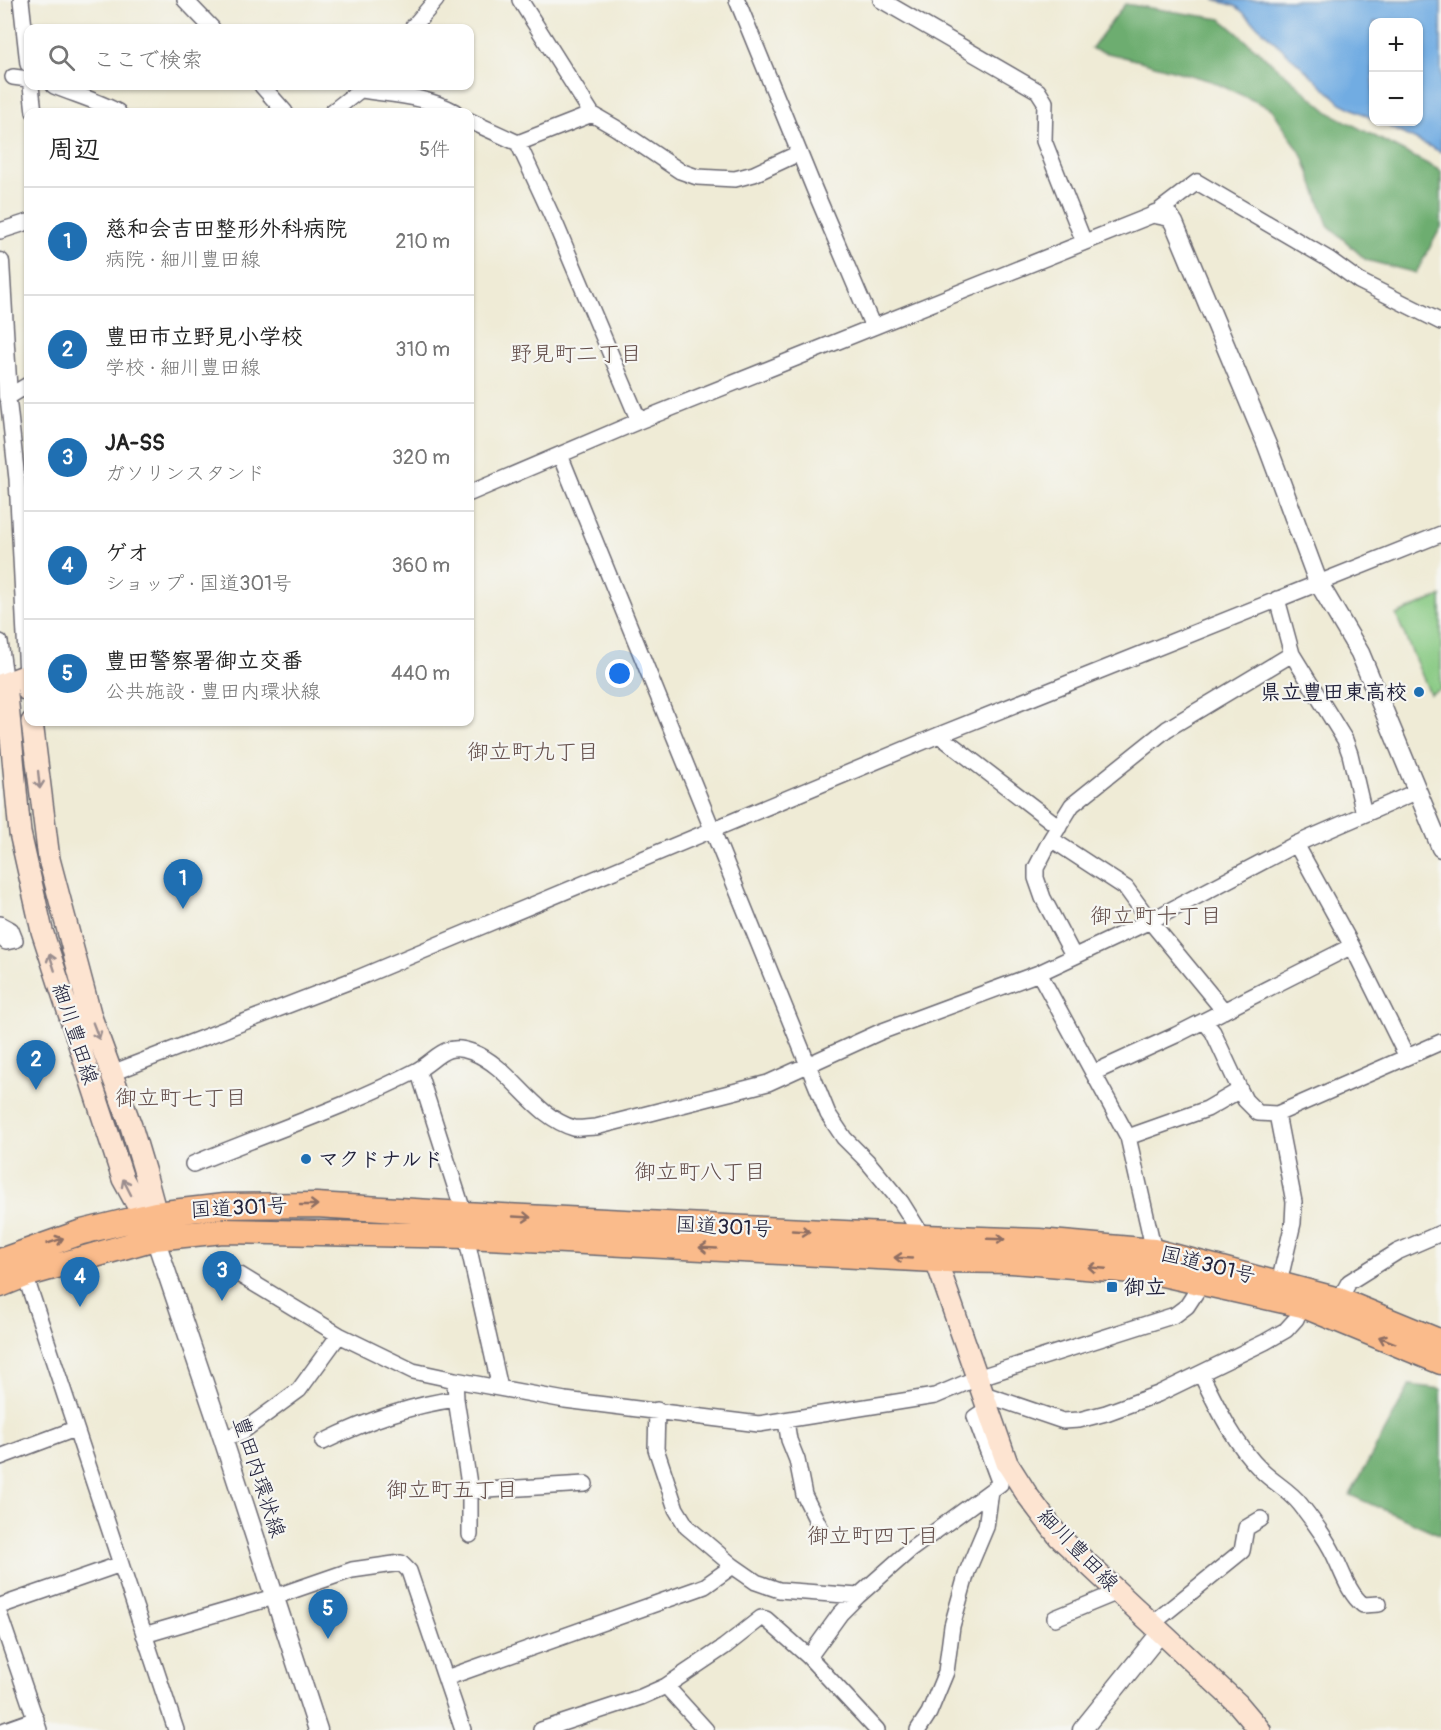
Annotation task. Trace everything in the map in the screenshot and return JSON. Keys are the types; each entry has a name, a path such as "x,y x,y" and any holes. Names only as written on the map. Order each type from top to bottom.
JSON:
{"highway":[{"name":"国道301号","path":"0,1261 82,1232 150,1216 224,1206 316,1204 465,1225 936,1260 1012,1261 1158,1273 1302,1305 1441,1362"},
{"name":"国道301号","path":"0,1285 25,1275 156,1238 224,1231 465,1225 1039,1240 1154,1251 1338,1300 1441,1342"}],"main road":[{"path":"3,685 24,681"},
{"name":"細川豊田線","path":"3,685 20,833 39,921 123,1179 150,1216"},
{"name":"細川豊田線","path":"32,726 49,859 91,1017 131,1126 156,1238"},
{"name":"細川豊田線","path":"936,1260 1007,1463 1028,1496 1059,1537 1238,1704 1260,1730"}],"street":[{"path":"21,0 24,27"},
{"path":"185,0 208,24"},
{"path":"415,24 436,0"},
{"path":"520,0 592,114 680,171 697,177 735,179 754,174 799,153"},
{"path":"737,0 873,327"},
{"path":"881,0 1038,91 1045,102 1044,141 1084,242"},
{"path":"31,90 34,108"},
{"path":"63,90 110,108"},
{"path":"266,90 281,108"},
{"path":"337,108 361,90"},
{"path":"375,90 413,97 448,108"},
{"path":"518,143 592,114"},
{"path":"474,123 518,143 556,225 639,422"},
{"path":"474,487 560,455 1155,214 1197,182 1330,260 1359,280 1441,322"},
{"path":"1155,214 1170,217 1174,223 1267,445 1318,582 1360,653 1441,848"},
{"path":"0,231 24,223"},
{"path":"0,262 8,397 17,479 24,607"},
{"path":"8,397 24,387"},
{"path":"560,455 710,830 828,1114 844,1138 867,1161 894,1194 924,1237 936,1260"},
{"path":"112,1073 357,978 939,735 1441,534"},
{"path":"1277,598 1292,654 1345,740 1364,814"},
{"path":"0,642 3,685"},
{"path":"1073,955 1048,909 1035,878 1036,868 1072,805 1167,729 1292,654"},
{"path":"939,735 1055,833 1126,888 1224,1011"},
{"path":"193,1164 304,1121 418,1070 445,1050 462,1049 474,1052 492,1063 543,1110 562,1123 576,1128 596,1127 768,1083 880,1032 1039,973 1073,955 1150,921 1296,844 1418,791"},
{"path":"1296,844 1352,946 1407,1057"},
{"path":"0,924 11,930 15,940 6,942 0,936"},
{"path":"1093,1073 1204,1021 1352,946"},
{"path":"1039,973 1128,1137 1154,1251"},
{"path":"1204,1021 1213,1032 1245,1100 1258,1113 1277,1114 1441,1042"},
{"path":"418,1070 465,1225 500,1388"},
{"path":"1128,1137 1207,1109 1240,1090"},
{"path":"1277,1114 1294,1202 1293,1223 1280,1283"},
{"path":"1338,1300 1348,1282 1396,1252 1441,1233"},
{"name":"豊田内環状線","path":"156,1238 318,1730"},
{"path":"25,1275 176,1730"},
{"path":"240,1275 339,1335 413,1371 565,1400 759,1424 935,1396 982,1394 1175,1315 1187,1306 1202,1282"},
{"path":"982,1394 1063,1421 1079,1420 1106,1413 1158,1394 1286,1330 1296,1319 1302,1305"},
{"path":"224,1439 243,1431 299,1389 339,1335"},
{"path":"1201,1374 1247,1454 1263,1472 1280,1484 1298,1502 1330,1548 1356,1599 1364,1605 1379,1604"},
{"path":"455,1380 470,1491 470,1535"},
{"path":"809,1657 840,1614 858,1596 910,1550 1000,1484 975,1417 982,1394"},
{"path":"322,1442 344,1431 412,1408 456,1400"},
{"path":"657,1410 656,1449 676,1509 687,1527 732,1566 756,1582 779,1590 858,1596"},
{"path":"786,1421 804,1495 820,1527"},
{"path":"0,1457 75,1429"},
{"path":"470,1491 585,1484"},
{"path":"918,1730 929,1713 946,1672 952,1626 967,1572 986,1527 991,1491"},
{"path":"1082,1730 1157,1628 1242,1551 1246,1528 1261,1519"},
{"path":"144,1635 274,1597 352,1570 400,1563 409,1571 463,1730"},
{"path":"0,1606 120,1564"},
{"path":"446,1678 705,1586 732,1566"},
{"path":"1055,1618 1118,1592"},
{"path":"0,1616 38,1725 5,1730"},
{"path":"541,1730 641,1698 666,1686 724,1647 761,1618 766,1618 809,1657 877,1730"},
{"path":"666,1686 706,1730"}],"green space":[{"path":"1125,4 1221,19 1330,113 1441,171 1441,227 1416,273 1366,260 1328,225 1303,156 1272,109 1211,81 1091,49"},
{"path":"1441,596 1441,689 1430,694 1396,615"},
{"path":"1410,1385 1441,1389 1441,1535 1350,1495"}],"water":[{"path":"1214,0 1441,0 1441,152 1387,126 1423,126 1423,18 1369,18 1369,117 1341,103 1236,6"}],"place":[{"name":"県立豊田東高校","path":"1419,692"},
{"name":"慈和会吉田整形外科病院","path":"183,909"},
{"name":"豊田市立野見小学校","path":"36,1090"},
{"name":"マクドナルド","path":"306,1159"},
{"name":"御立","path":"1112,1287"},
{"name":"JA-SS","path":"222,1301"},
{"name":"ゲオ","path":"80,1307"},
{"name":"豊田警察署御立交番","path":"328,1639"}],"district":[{"name":"野見町二丁目","path":"576,354"},
{"name":"御立町九丁目","path":"533,752"},
{"name":"御立町十丁目","path":"1156,916"},
{"name":"御立町七丁目","path":"181,1098"},
{"name":"御立町八丁目","path":"700,1172"},
{"name":"御立町五丁目","path":"452,1490"},
{"name":"御立町四丁目","path":"873,1536"}]}
